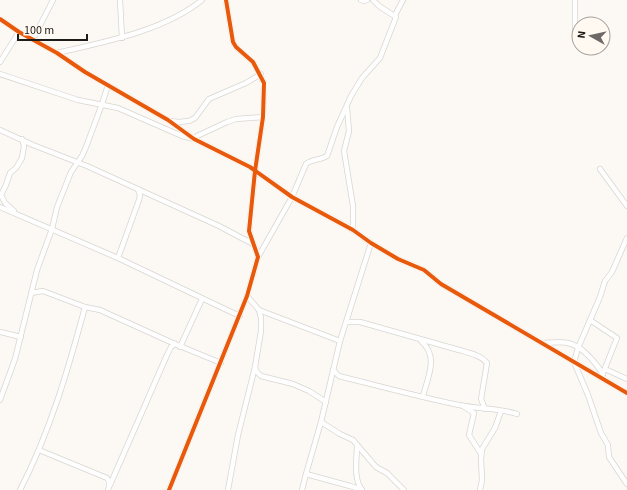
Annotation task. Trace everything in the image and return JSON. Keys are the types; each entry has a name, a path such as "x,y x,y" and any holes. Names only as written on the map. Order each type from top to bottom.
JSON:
{"street":[{"path":"33,39 53,0"},
{"path":"120,0 122,38"},
{"path":"57,53 122,38 177,17 202,0"},
{"path":"226,0 233,42 236,47 253,62 261,74 264,82 263,117 254,171 249,231 258,257"},
{"path":"361,0 367,0"},
{"path":"373,0 379,6 395,15"},
{"path":"169,490 240,316 258,257 292,197 306,164 327,156 333,137 362,78 380,58 396,19 395,15 403,0"},
{"path":"575,0 575,16"},
{"path":"0,19 19,32 57,53 85,72 168,120 194,139 244,164 292,197 353,230 398,259 424,270 440,284 574,362 602,376 627,393"},
{"path":"0,62 19,32"},
{"path":"0,74 78,100 118,108 182,136 194,139"},
{"path":"168,120 179,122 189,121 195,118 210,99 246,83 261,74"},
{"path":"0,400 16,359 31,292 41,258 52,229 57,207 71,172 86,147 108,85"},
{"path":"347,106 349,131 344,150 353,206 353,230"},
{"path":"194,139 197,136 236,119 263,117"},
{"path":"0,130 33,145 78,162 138,189 219,226 253,244"},
{"path":"15,213 5,203 1,195 10,173 16,168 22,158 24,146 22,139"},
{"path":"600,169 627,206"},
{"path":"118,258 139,200 140,195 138,189"},
{"path":"0,207 118,258 240,316"},
{"path":"627,238 612,272 605,281 600,297 578,348 574,362 588,395 600,433 608,446 609,457 627,484"},
{"path":"302,490 321,422 340,341 371,243"},
{"path":"31,292 43,291 85,307 100,310 180,347 221,363"},
{"path":"228,490 238,435 255,367 261,331 261,318 259,310 247,296"},
{"path":"180,347 202,298"},
{"path":"20,490 39,450 51,418 85,307"},
{"path":"259,310 340,341"},
{"path":"590,320 617,338 602,376"},
{"path":"347,322 360,322 475,355 486,361 487,365 481,399 485,408"},
{"path":"0,332 21,337"},
{"path":"419,339 429,349 432,358 423,396"},
{"path":"541,343 568,342 592,358 602,376"},
{"path":"108,490 167,354 171,347 175,344"},
{"path":"255,367 256,372 261,376 293,384 309,391 326,402"},
{"path":"605,369 627,379"},
{"path":"333,370 339,376"},
{"path":"331,378 339,376 461,405 509,411 517,414"},
{"path":"318,396 329,390"},
{"path":"461,405 474,413 469,435 481,454"},
{"path":"480,490 482,480 481,454 495,428 501,411"},
{"path":"321,422 353,440 376,467 387,473 404,490"},
{"path":"357,445 357,479 359,487 362,490"},
{"path":"39,450 107,478 110,485"},
{"path":"306,474 362,490"}],"cycle path":[{"path":"169,490 247,296 258,257 249,231 255,171 263,117 264,83 253,62 236,47 233,42 226,0"},
{"path":"0,19 19,32 57,53 85,72 168,120 194,139 250,167 292,197 353,230 398,259 424,270 441,284 627,393"}]}
